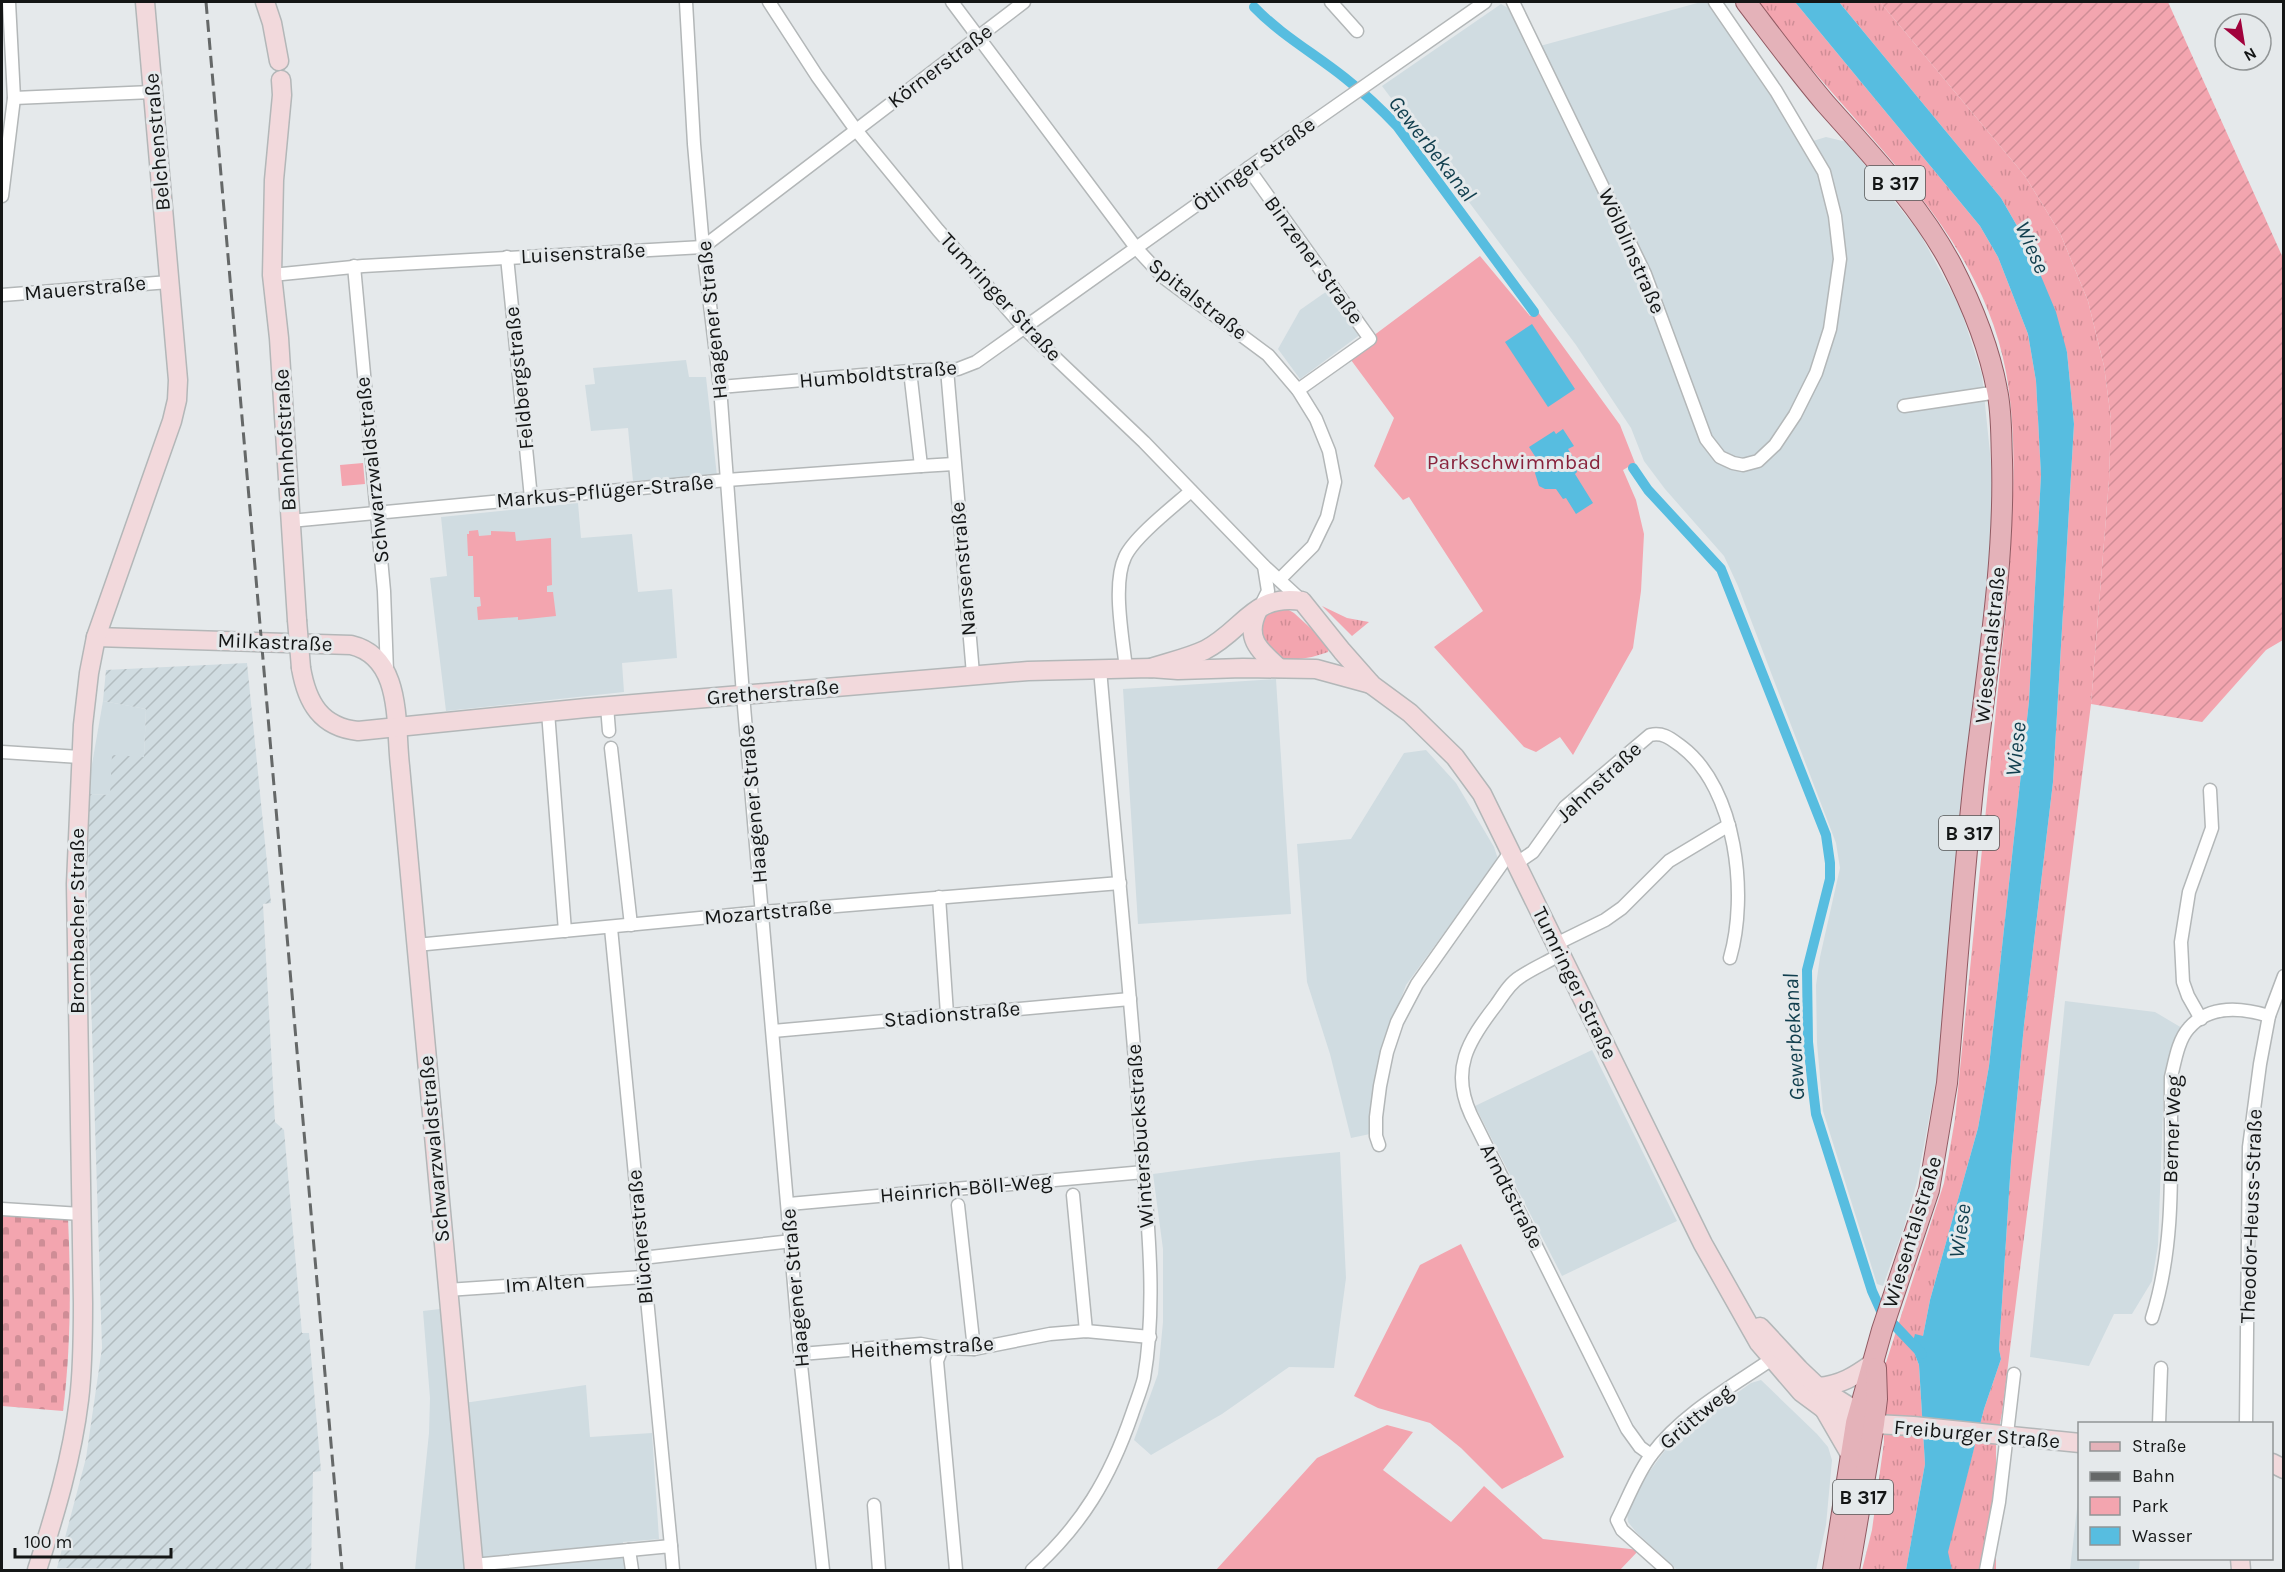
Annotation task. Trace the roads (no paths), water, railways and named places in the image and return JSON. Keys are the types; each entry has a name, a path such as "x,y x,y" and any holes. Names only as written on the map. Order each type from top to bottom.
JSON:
{"main road":[{"name":"Belchenstraße","path":"145,2 169,282"},
{"path":"265,2 272,23 279,61"},
{"name":"Wiesentalstraße","path":"1746,2 1798,69 1908,198 1932,231 1950,262 1973,313 1998,392 2003,482 2002,522 1987,686 1965,866 1947,1083 1929,1190 1874,1360"},
{"name":"Bahnhofstraße","path":"281,80 274,180 272,275 279,338 301,668 313,705 326,720 335,726 358,731 396,727"},
{"name":"Brombacher Straße","path":"37,1570 60,1499 79,1400 82,1347 76,884 80,757 89,673 96,637 172,421 177,400 178,380 169,282"},
{"path":"1279,668 1261,653 1252,635 1252,627 1260,607 1278,600 1302,602"},
{"name":"Tumringer Straße","path":"1302,602 1372,685 1410,713 1455,757 1482,794 1703,1244 1742,1309 1778,1356 1801,1392 1824,1409 1863,1420"},
{"name":"Gretherstraße","path":"1151,668 1207,649 1241,625 1260,607"},
{"name":"Milkastraße","path":"96,637 351,645 370,652 378,658 387,673 393,695 396,727"},
{"path":"1316,669 1342,651"},
{"name":"Gretherstraße","path":"396,727 607,706 1035,670 1316,669"},
{"name":"Tumringer Straße","path":"1316,669 1372,685"},
{"name":"Schwarzwaldstraße","path":"396,727 474,1568"},
{"name":"Tumringer Straße","path":"1778,1356 1863,1420"},
{"path":"1818,1387 1832,1386 1845,1381 1874,1360"},
{"name":"B 317","path":"1833,1570 1850,1454 1863,1420 1877,1399 1874,1360"},
{"path":"1824,1409 1850,1454"},
{"name":"B 317","path":"1850,1570 1863,1420"},
{"name":"Freiburger Straße","path":"1863,1420 2078,1443"}],"street":[{"path":"2,196 14,98 9,2"},
{"name":"Haagener Straße","path":"686,2 694,144 703,247 720,387 743,695 801,1354 823,1570"},
{"name":"Tumringer Straße","path":"769,2 816,76 856,130 1024,328 1144,442 1302,602"},
{"name":"Spitalstraße","path":"952,2 1137,249 1163,277 1268,355 1298,390 1316,419 1329,451 1335,482 1327,518 1313,546 1280,579"},
{"name":"Körnerstraße","path":"856,130 1024,2"},
{"path":"1331,2 1356,31"},
{"name":"Ötlinger Straße","path":"1024,328 1485,2"},
{"name":"Wölblinstraße","path":"1513,2 1645,274 1706,439 1720,457 1733,463 1753,463 1767,454 1795,415 1816,373 1830,329 1840,258 1835,216 1824,172 1776,91 1715,2"},
{"path":"14,98 152,92"},
{"path":"703,247 856,130"},
{"name":"Binzener Straße","path":"1248,168 1370,339 1298,390"},
{"name":"Luisenstraße","path":"272,275 354,266 703,247"},
{"name":"Feldbergstraße","path":"507,257 531,498"},
{"name":"Schwarzwaldstraße","path":"354,266 384,591 387,673"},
{"name":"Mauerstraße","path":"2,295 169,282"},
{"name":"Humboldtstraße","path":"720,387 958,369 976,362 1024,328"},
{"name":"Nansenstraße","path":"946,369 973,674"},
{"path":"910,371 921,466 954,464"},
{"path":"1904,406 1998,392"},
{"name":"Markus-Pflüger-Straße","path":"290,520 727,480 921,466"},
{"path":"1126,669 1118,582 1125,556 1191,491"},
{"path":"1260,607 1268,591 1264,566"},
{"name":"Wintersbuckstraße","path":"1032,1570 1050,1554 1082,1517 1111,1465 1143,1381 1150,1337 1144,1172 1100,669"},
{"path":"607,706 609,731"},
{"path":"548,712 566,931"},
{"name":"Jahnstraße","path":"1514,857 1533,852 1565,807 1650,735 1659,733 1667,736 1696,758 1719,791 1729,825 1739,888 1736,936 1730,958"},
{"path":"611,748 631,925"},
{"path":"2,752 80,757"},
{"path":"2210,790 2211,828 2189,891 2181,942 2183,982 2201,1019 2226,1009 2238,1008 2269,1016"},
{"name":"Arndtstraße","path":"1651,1455 1640,1447 1627,1429 1471,1115 1462,1091 1464,1056 1480,1026 1516,980 1622,908 1669,861 1729,825"},
{"path":"1379,1145 1376,1136 1376,1117 1387,1052 1397,1022 1411,993 1514,857"},
{"name":"Mozartstraße","path":"416,945 763,912 1120,883"},
{"path":"939,897 947,1014"},
{"name":"Blücherstraße","path":"611,928 673,1570"},
{"name":"Theodor-Heuss-Straße","path":"2246,1422 2249,1147 2269,1016 2283,976"},
{"name":"Stadionstraße","path":"773,1031 1130,999"},
{"name":"Berner Weg","path":"2152,1318 2165,1264 2170,1227 2171,1077 2177,1052 2189,1028 2201,1019"},
{"name":"Heinrich-Böll-Weg","path":"789,1204 1144,1172"},
{"path":"1073,1195 1086,1331"},
{"path":"958,1205 974,1349"},
{"path":"2,1209 81,1214"},
{"path":"642,1258 792,1241"},
{"name":"Im Alten","path":"447,1290 643,1276"},
{"name":"Heithemstraße","path":"801,1354 921,1344 942,1348 974,1349 1050,1334 1086,1331 1150,1337"},
{"path":"942,1348 937,1361 956,1570"},
{"name":"Grüttweg","path":"1667,1570 1622,1530 1617,1520 1651,1455 1675,1430 1699,1409 1778,1356"},
{"path":"2159,1422 2161,1368"},
{"path":"1986,1570 1999,1502 2014,1374"},
{"path":"874,1505 879,1570"},
{"path":"474,1568 670,1546"},
{"path":"629,1550 632,1570"}],"water":[{"name":"Wiese","path":"1795,2 1839,2 2001,198 2028,245 2056,312 2067,352 2074,424 2053,782 2024,1025 2011,1162 1999,1349 2001,1359 1984,1409 1948,1552 1952,1570 1906,1570 1925,1464 1919,1365 1911,1349 1915,1334 1923,1336 1930,1300 1978,1128 1989,1066 2029,701 2041,475 2036,381 2028,334 1998,257 1980,226"},
{"path":"1532,324 1575,389 1548,407 1505,342"},
{"path":"1563,429 1574,446 1568,449 1579,467 1575,474 1593,503 1576,514 1566,498 1563,499 1556,489 1545,489 1539,486 1535,473 1540,464 1529,447 1554,431 1556,434"}],"waterway":[{"name":"Gewerbekanal","path":"1254,7 1287,35 1334,69 1397,126 1534,312"},
{"name":"Gewerbekanal","path":"1633,468 1648,490 1721,569 1826,835 1830,879 1807,970 1808,1042 1816,1114 1872,1291 1881,1311 1922,1354"}],"railway":[{"path":"206,2 342,1570"}],"park label":[{"name":"Parkschwimmbad","path":"1514,462"}]}
